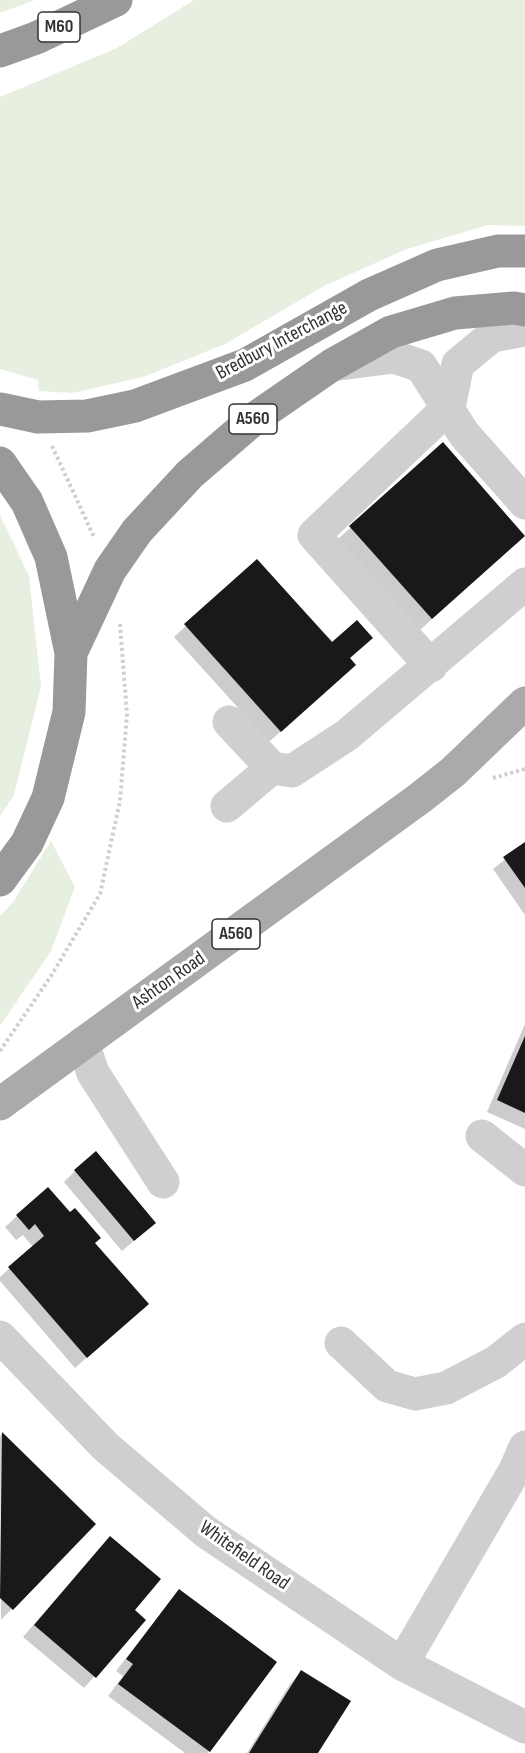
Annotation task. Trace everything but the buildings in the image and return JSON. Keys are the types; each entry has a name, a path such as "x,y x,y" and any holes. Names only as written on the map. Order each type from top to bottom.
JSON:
{"highway":[{"name":"M60","path":"0,51 36,38 116,0"},
{"name":"Bredbury Interchange","path":"0,409 38,417 87,417 135,406 245,365 369,295 436,265 498,251 525,251"},
{"name":"A560","path":"71,653 110,570 137,531 190,474 255,418 332,366 391,332 455,313 514,308 525,310"},
{"name":"A560","path":"0,463 27,502 51,557 71,653 69,712 48,798 27,843 0,880"}],"main road":[{"name":"Ashton Road","path":"0,1104 281,902 453,772 525,703"},
{"name":"Ashton Road","path":"453,772 525,730"}],"lane":[{"path":"431,666 314,535 449,407 458,364 492,336 525,330"},
{"path":"332,366 394,357 421,366 464,434 525,503"},
{"path":"229,722 272,768 292,771 347,735 525,584"},
{"path":"227,806 272,768"},
{"path":"82,1043 93,1073 163,1182"},
{"path":"482,1137 525,1170"},
{"name":"Whitefield Road","path":"0,1337 106,1447 206,1532 402,1664 525,1726"},
{"path":"341,1343 387,1386 415,1394 446,1388 496,1362 525,1340"},
{"path":"402,1664 515,1470 525,1447"}],"shaded area":[{"path":"0,0 35,0 0,13"},
{"path":"194,0 525,0 525,226 488,225 407,249 324,286 225,344 143,377 72,393 39,391 38,380 0,369 0,97 117,48"},
{"path":"0,515 29,576 41,687 14,795 0,816"},
{"path":"51,841 75,887 51,951 0,1026 0,916 13,902"}]}
